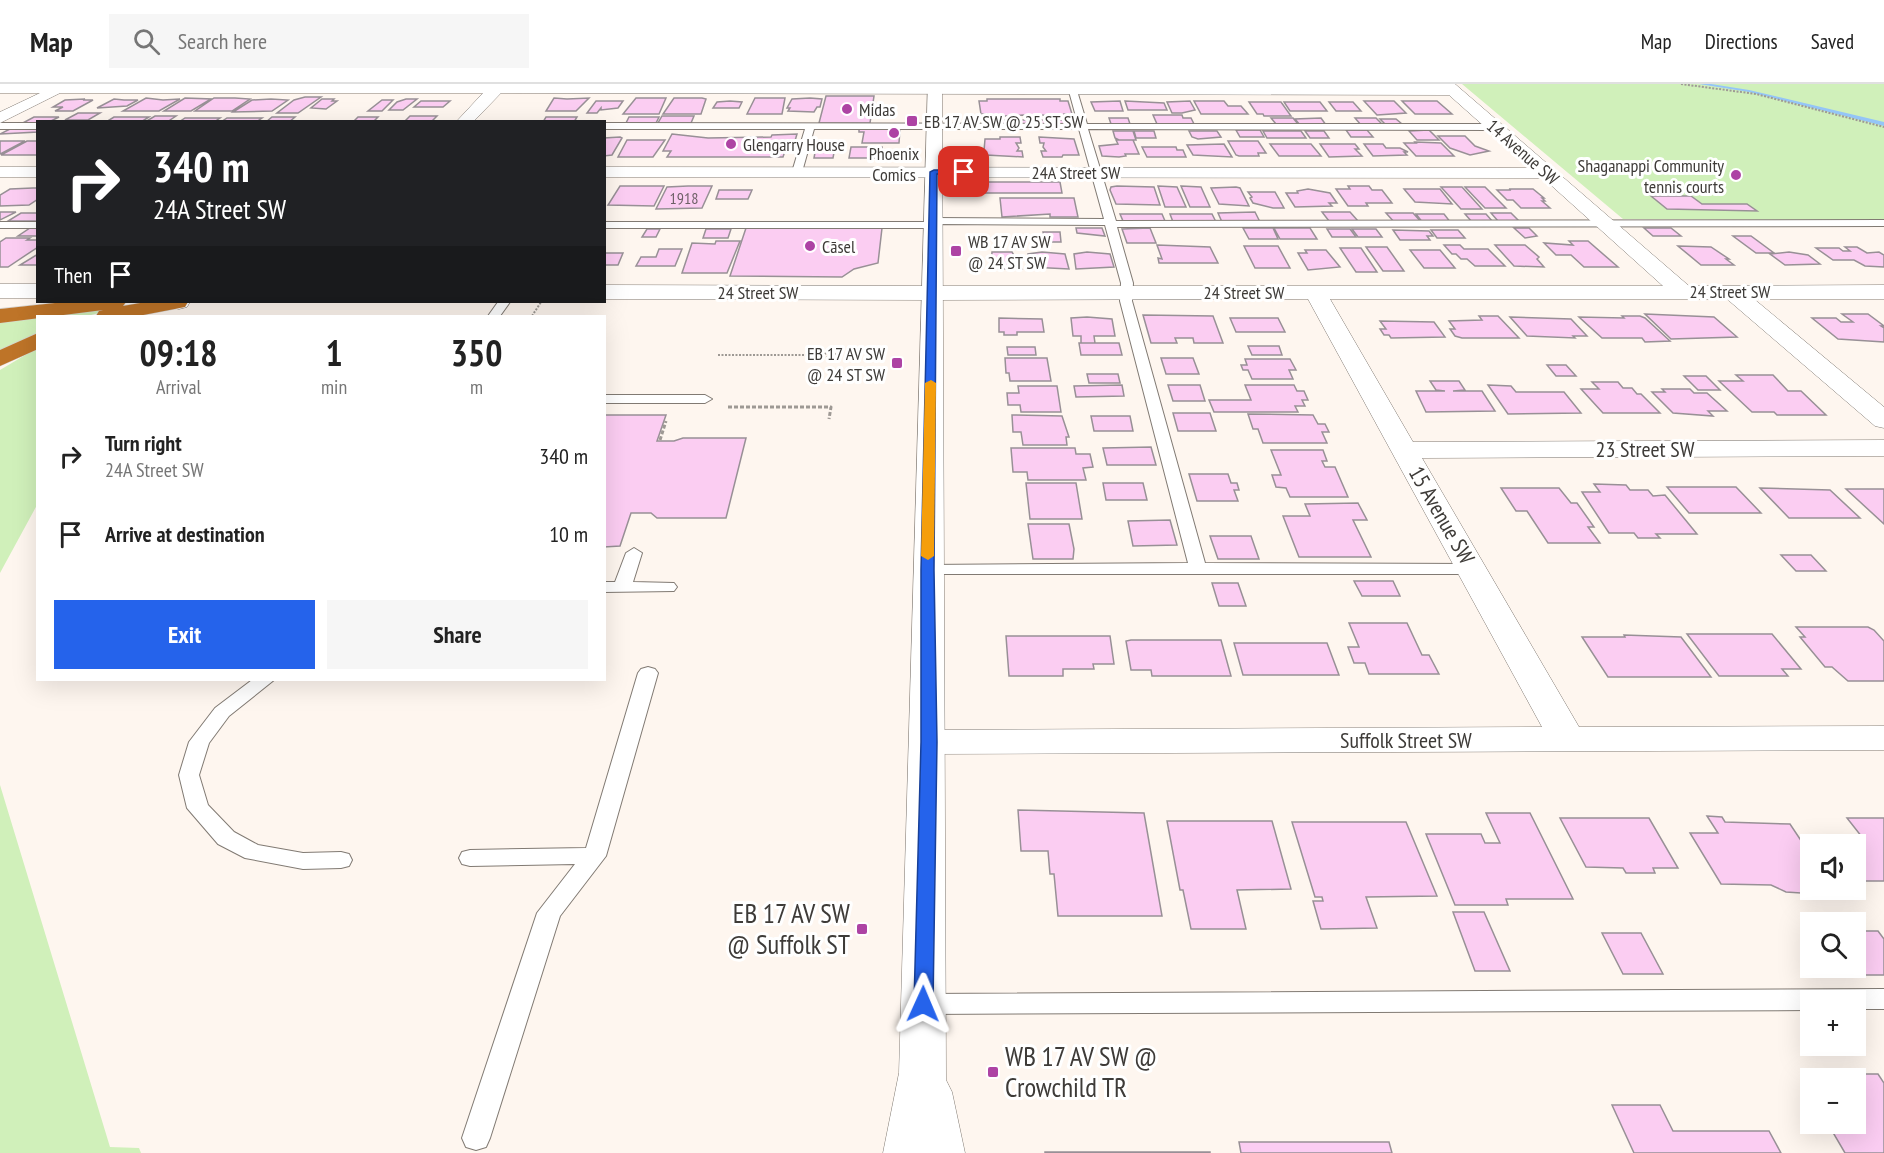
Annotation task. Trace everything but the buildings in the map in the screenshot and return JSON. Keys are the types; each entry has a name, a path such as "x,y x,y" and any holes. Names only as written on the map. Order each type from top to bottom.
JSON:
{"highway":[{"path":"0,316 107,303"},
{"path":"112,315 173,303"},
{"path":"0,359 36,341"}],"street":[{"path":"0,118 64,86"},
{"path":"0,88 64,86 1449,87"},
{"path":"466,120 499,86"},
{"path":"909,1153 923,1073 929,742 927,570 935,87"},
{"name":"14 Avenue SW","path":"1449,87 1682,291"},
{"path":"0,172 36,172"},
{"name":"24A Street SW","path":"606,172 1547,173"},
{"path":"0,291 36,291"},
{"path":"1731,291 1884,420"},
{"name":"24 Street SW","path":"606,292 1884,292"},
{"name":"15 Avenue SW","path":"1315,292 1567,739"},
{"name":"23 Street SW","path":"1405,450 1884,448"},
{"name":"Suffolk Street SW","path":"929,742 1884,738"},
{"path":"923,1073 939,1153"}],"lane":[{"path":"1071,87 1127,283 1125,292 1198,568"},
{"path":"0,126 36,126"},
{"path":"606,126 1495,127"},
{"path":"797,172 810,126"},
{"path":"606,225 765,227 933,223 1884,224"},
{"path":"0,225 36,225"},
{"path":"606,399 705,399"},
{"path":"613,587 634,553"},
{"path":"927,570 1473,569"},
{"path":"613,587 668,587"},
{"path":"476,1138 549,913 595,856 648,674"},
{"path":"263,681 222,712 200,742 189,775 198,808 226,838 253,852 303,861 341,860"},
{"path":"470,858 595,856"},
{"path":"923,1004 1884,999"}],"path":[{"path":"1681,84 1756,94 1884,127"},
{"path":"718,355 821,355"}],"green space":[{"path":"1462,84 1884,84 1884,220 1623,219"},
{"path":"109,306 111,310 91,315 39,315"},
{"path":"36,315 36,334 0,352 0,320"},
{"path":"36,349 36,507 0,573 0,370"},
{"path":"0,785 110,1147 139,1148 141,1153 0,1153"}],"waterway":[{"path":"1701,84 1749,91 1884,124"}],"slow traffic":[{"path":"928,556 931,383"}],"place":[{"name":"Midas","path":"847,109"},
{"name":"EB 17 AV SW @ 25 ST SW","path":"912,121"},
{"name":"Phoenix Comics","path":"894,133"},
{"name":"Glengarry House","path":"731,144"},
{"name":"Shaganappi Community tennis courts","path":"1736,175"},
{"name":"Cāsel","path":"810,246"},
{"name":"WB 17 AV SW @ 24 ST SW","path":"956,251"},
{"name":"EB 17 AV SW @ 24 ST SW","path":"897,363"},
{"name":"EB 17 AV SW @ Suffolk ST","path":"862,929"},
{"name":"WB 17 AV SW @ Crowchild TR","path":"993,1072"}],"route":[{"path":"923,1004 929,742 927,570 934,172 964,172"}]}
